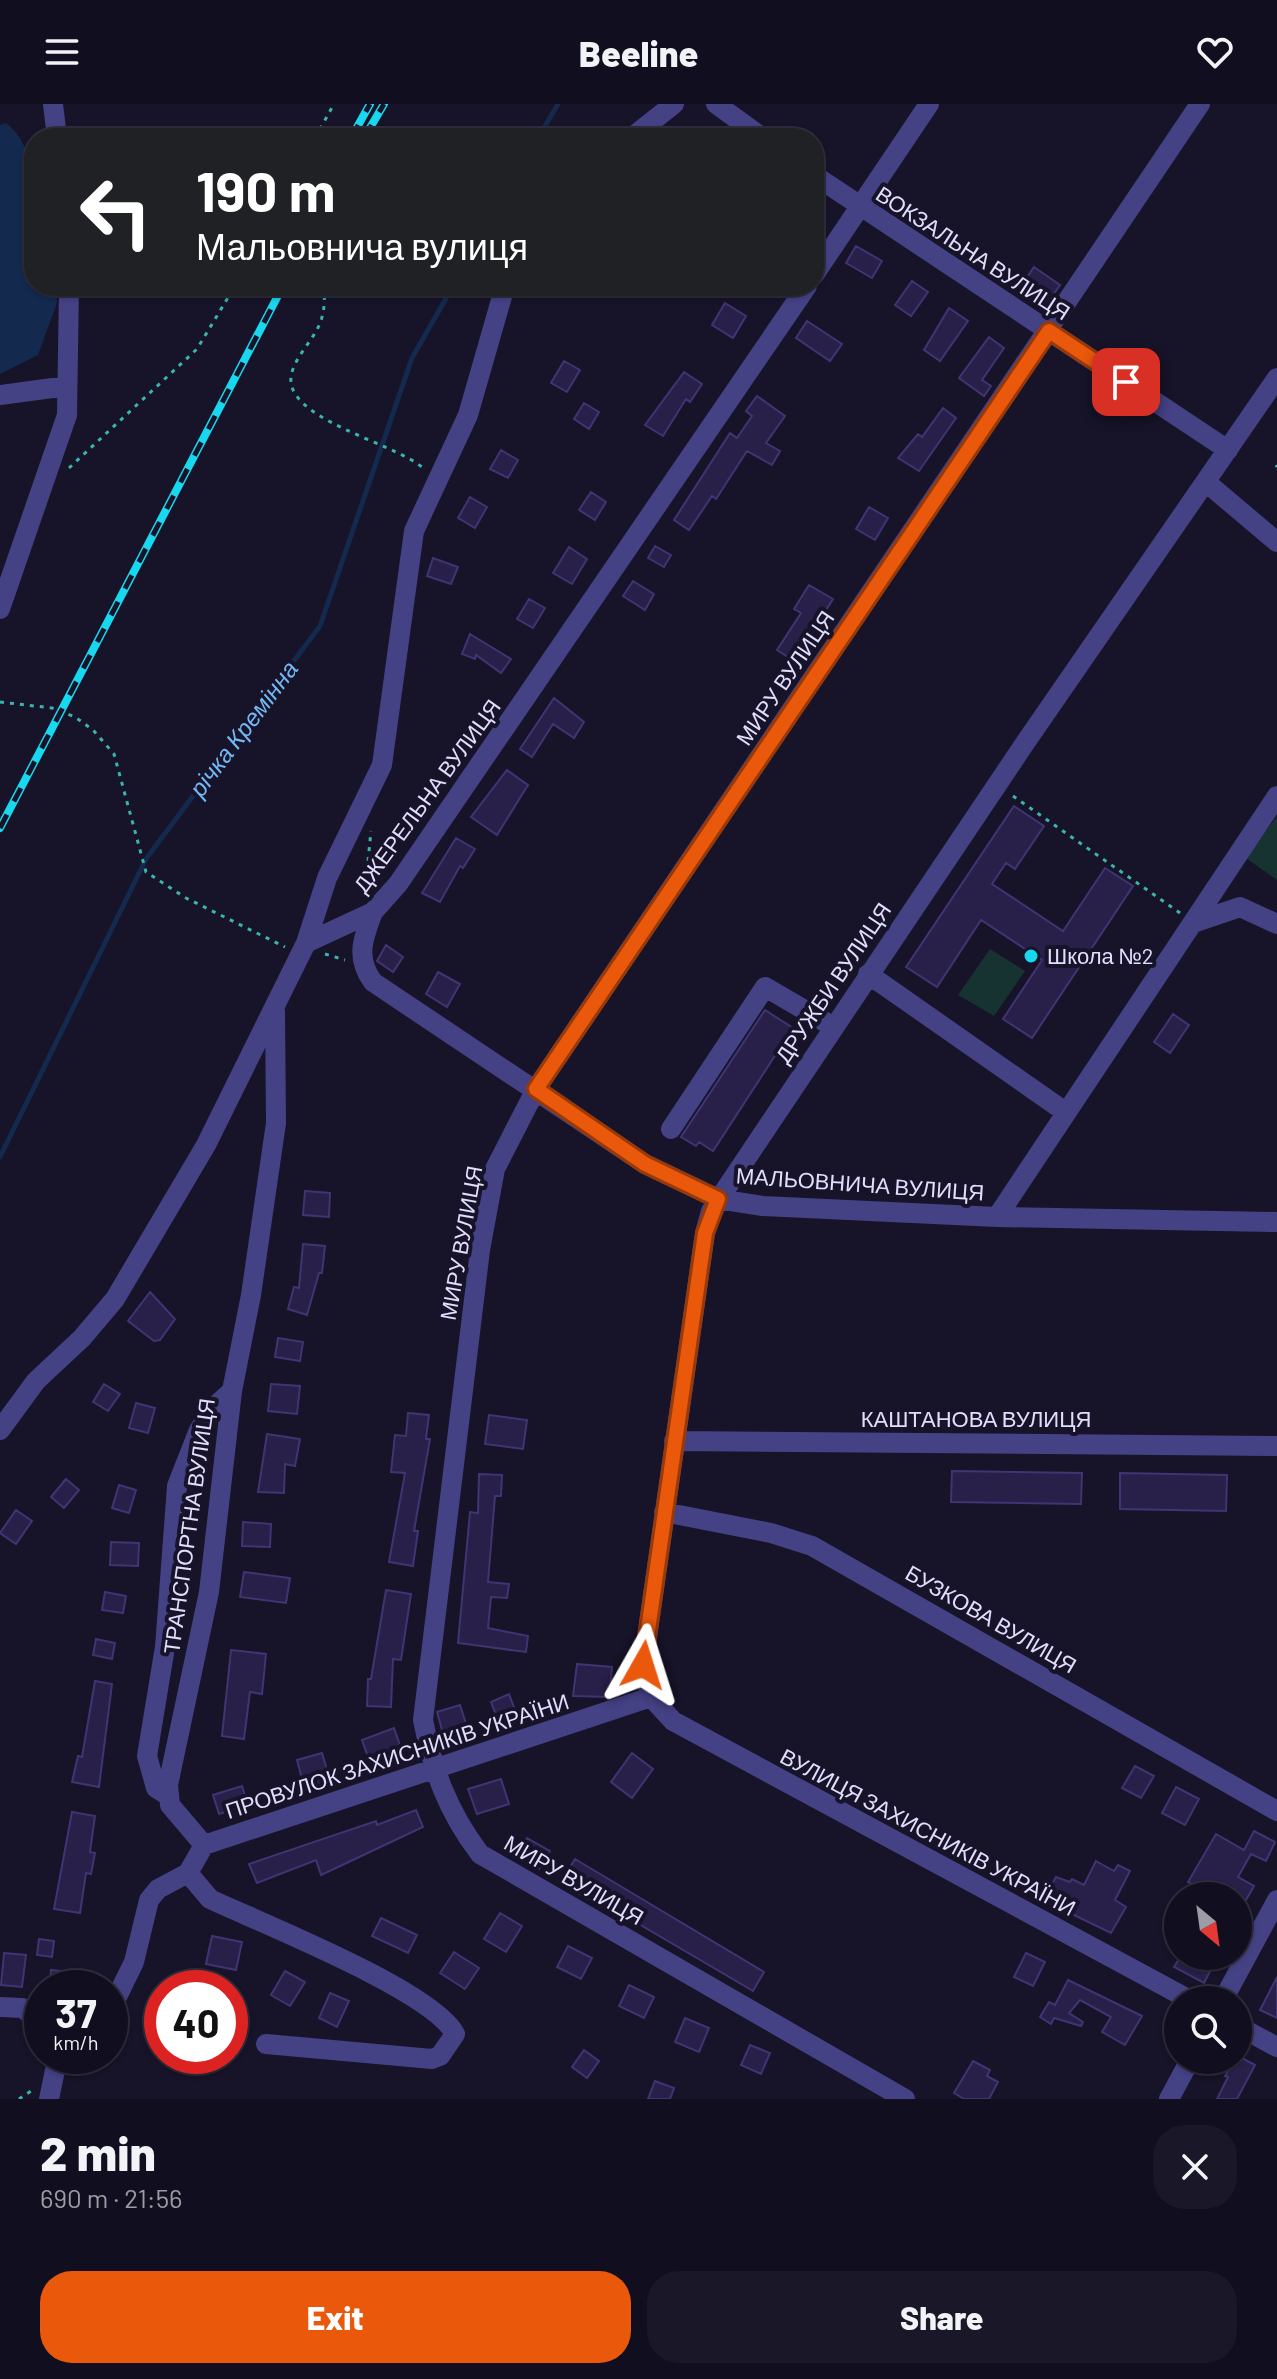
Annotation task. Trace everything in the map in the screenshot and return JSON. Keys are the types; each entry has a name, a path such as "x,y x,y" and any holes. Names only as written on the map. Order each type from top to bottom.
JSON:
{"street":[{"path":"53,104 56,128"},
{"path":"644,128 674,104"},
{"path":"716,104 749,128"},
{"path":"824,260 929,104"},
{"name":"МИРУ ВУЛИЦЯ","path":"905,2099 480,1854 456,1823 433,1770 423,1720 480,1250 495,1169 536,1089 1200,104"},
{"name":"ВОКЗАЛЬНА ВУЛИЦЯ","path":"824,182 1228,450"},
{"path":"0,609 67,415 69,296"},
{"path":"0,1430 36,1381 82,1338 115,1299 206,1145 303,949 327,878 382,765 414,531 468,415 502,296"},
{"name":"ДЖЕРЕЛЬНА ВУЛИЦЯ","path":"303,949 373,912 437,831 800,296"},
{"path":"0,395 67,386"},
{"name":"ДРУЖБИ ВУЛИЦЯ","path":"651,1697 643,1665 705,1233 718,1199 997,784 1228,450 1273,391"},
{"path":"1207,483 1277,542"},
{"path":"997,1217 1064,1111 1277,796"},
{"path":"1193,923 1240,907 1277,924"},
{"path":"365,971 361,942 373,912"},
{"name":"МАЛЬОВНИЧА ВУЛИЦЯ","path":"365,971 373,982 645,1164 718,1199 763,1206 997,1217 1277,1222"},
{"path":"868,974 1064,1111"},
{"path":"671,1129 765,987 832,1026"},
{"name":"ТРАНСПОРТНА ВУЛИЦЯ","path":"169,1796 168,1785 209,1592 232,1391 251,1295 276,1123 275,1003"},
{"path":"128,1974 134,1962 149,1900 158,1889 188,1873 204,1845 170,1805 169,1796 156,1788 147,1756 165,1647 177,1486 199,1430 212,1409 232,1391"},
{"name":"КАШТАНОВА ВУЛИЦЯ","path":"674,1441 1277,1446"},
{"name":"БУЗКОВА ВУЛИЦЯ","path":"664,1512 771,1533 812,1546 1277,1811"},
{"name":"ПРОВУЛОК ЗАХИСНИКІВ УКРАЇНИ","path":"204,1845 651,1697"},
{"name":"ВУЛИЦЯ ЗАХИСНИКІВ УКРАЇНИ","path":"651,1697 673,1721 1164,1986"},
{"path":"188,1873 210,1899 408,1991 444,2018 455,2034 440,2056 432,2059 266,2044"},
{"path":"1231,1986 1277,1900"},
{"path":"0,2007 24,2009"},
{"path":"1252,2034 1277,2047"},
{"path":"49,2099 55,2074"},
{"path":"1169,2099 1182,2074"}],"path":[{"path":"321,128 334,104"},
{"path":"60,479 197,349 229,296"},
{"path":"324,296 322,318 292,371 290,388 298,402 410,457 425,469 435,489"},
{"path":"0,702 52,708 93,730 114,754 146,872 186,898 274,939 354,964 365,971"},
{"path":"997,784 1193,923"},
{"path":"373,818 365,890 373,912"}],"green space":[{"path":"1277,816 1277,880 1246,858"},
{"path":"990,949 1025,971 994,1016 958,995"}],"water":[{"path":"6,123 24,147 24,296 57,296 57,303 38,355 0,374 0,125"}],"building":[{"path":"856,246 882,261 872,278 846,263"},
{"path":"1034,267 1060,285 1044,308 1019,289"},
{"path":"912,281 928,292 911,316 895,305"},
{"path":"725,303 746,316 733,338 712,325"},
{"path":"949,308 968,321 940,361 924,350"},
{"path":"807,321 842,344 830,361 796,338"},
{"path":"989,337 1004,348 982,380 991,386 984,396 959,378"},
{"path":"564,361 580,370 567,392 551,383"},
{"path":"684,372 702,384 690,402 686,399 663,436 645,425"},
{"path":"757,396 785,416 766,443 780,451 772,465 747,451 716,499 712,496 689,530 674,520 730,433 737,438 752,416 746,411"},
{"path":"584,403 599,412 589,429 574,419"},
{"path":"943,408 956,418 919,471 898,458 918,434 922,437"},
{"path":"501,450 518,460 508,478 490,469"},
{"path":"591,492 606,502 595,520 579,510"},
{"path":"470,497 487,507 475,528 458,518"},
{"path":"869,507 888,518 875,540 856,529"},
{"path":"655,546 671,555 664,567 648,558"},
{"path":"569,547 587,559 572,584 553,573"},
{"path":"433,558 458,567 451,584 427,576"},
{"path":"633,581 654,594 645,610 623,596"},
{"path":"809,585 833,599 794,661 777,650 801,613 794,609"},
{"path":"529,599 545,608 533,628 517,619"},
{"path":"470,634 511,659 501,673 476,655 475,659 462,654"},
{"path":"554,698 584,722 574,738 553,724 532,757 520,749"},
{"path":"507,770 528,785 497,835 471,817"},
{"path":"1014,806 1044,826 1015,869 1006,863 992,884 1063,931 1105,868 1133,886 1032,1038 1003,1019 1042,960 981,920 937,987 906,967"},
{"path":"456,838 475,849 463,868 460,866 440,902 422,893"},
{"path":"386,945 403,957 393,972 377,961"},
{"path":"438,972 460,984 447,1007 426,994"},
{"path":"765,1010 793,1028 713,1151 699,1142 696,1146 681,1137"},
{"path":"1173,1014 1189,1025 1170,1053 1154,1042"},
{"path":"305,1191 330,1193 329,1217 303,1215"},
{"path":"303,1244 325,1246 322,1273 319,1273 307,1315 288,1309 294,1287 299,1288"},
{"path":"150,1292 175,1319 160,1340 154,1341 128,1321"},
{"path":"278,1338 303,1342 300,1361 275,1357"},
{"path":"104,1384 120,1394 108,1411 93,1402"},
{"path":"271,1384 300,1386 297,1414 268,1411"},
{"path":"136,1403 155,1408 148,1433 129,1428"},
{"path":"408,1413 429,1415 426,1439 430,1439 414,1531 418,1531 413,1566 389,1562 405,1473 391,1472 395,1435 406,1436"},
{"path":"489,1415 527,1420 523,1449 485,1444"},
{"path":"267,1434 300,1439 295,1466 285,1464 284,1493 258,1492"},
{"path":"952,1471 1082,1473 1081,1504 951,1502"},
{"path":"1120,1473 1227,1475 1226,1511 1120,1509"},
{"path":"479,1474 502,1475 501,1496 495,1496 488,1582 509,1584 507,1598 491,1597 488,1628 528,1636 526,1652 458,1643 470,1512 478,1513"},
{"path":"66,1479 79,1490 64,1508 51,1497"},
{"path":"119,1485 136,1490 129,1513 112,1508"},
{"path":"16,1510 32,1521 16,1544 0,1533"},
{"path":"243,1522 271,1524 270,1547 242,1546"},
{"path":"111,1542 139,1543 138,1566 110,1565"},
{"path":"244,1572 290,1578 286,1603 240,1597"},
{"path":"386,1590 411,1594 401,1660 393,1659 391,1707 367,1706 368,1679 371,1679"},
{"path":"105,1592 126,1596 123,1613 102,1610"},
{"path":"96,1639 115,1643 112,1659 93,1655"},
{"path":"231,1650 266,1654 262,1694 250,1692 244,1739 222,1736"},
{"path":"577,1664 612,1667 609,1697 573,1696"},
{"path":"95,1681 112,1684 99,1787 72,1782 78,1756 82,1757"},
{"path":"509,1694 519,1721 501,1728 491,1702"},
{"path":"460,1705 469,1733 445,1741 437,1712"},
{"path":"394,1728 402,1751 370,1763 362,1740"},
{"path":"322,1753 331,1783 305,1790 297,1760"},
{"path":"632,1753 653,1769 632,1798 611,1782"},
{"path":"1135,1766 1154,1776 1141,1798 1122,1788"},
{"path":"501,1779 509,1804 477,1814 468,1789"},
{"path":"242,1786 248,1805 219,1814 213,1795"},
{"path":"1176,1787 1199,1799 1185,1825 1162,1813"},
{"path":"416,1810 423,1827 321,1875 316,1860 257,1883 249,1864 376,1821 377,1825"},
{"path":"72,1812 95,1816 90,1852 95,1853 91,1874 86,1873 80,1913 54,1909"},
{"path":"1254,1831 1275,1842 1266,1861 1251,1854 1238,1877 1247,1882 1188,1882 1216,1834 1244,1850"},
{"path":"527,1838 550,1851 539,1869 517,1856"},
{"path":"575,1859 764,1972 753,1991 632,1920 630,1922 560,1883"},
{"path":"1096,1861 1114,1871 1118,1865 1130,1871 1115,1900 1126,1907 1111,1933 1049,1903 1054,1894 1048,1891 1056,1877 1070,1882 1072,1879 1084,1885"},
{"path":"500,1913 522,1926 506,1952 484,1939"},
{"path":"381,1918 417,1935 408,1953 372,1936"},
{"path":"212,1936 242,1942 236,1970 206,1964"},
{"path":"39,1939 54,1941 52,1957 37,1955"},
{"path":"568,1946 592,1958 581,1979 557,1967"},
{"path":"454,1952 479,1968 465,1989 440,1973"},
{"path":"4,1953 26,1955 22,1987 1,1985"},
{"path":"1026,1953 1045,1962 1033,1986 1014,1977"},
{"path":"1180,1970 1211,1970 1204,1983"},
{"path":"285,1971 305,1982 290,2006 271,1995"},
{"path":"1277,1977 1277,2018 1260,2010"},
{"path":"1068,1980 1142,2016 1125,2045 1102,2032 1111,2017 1080,2000 1069,2013 1083,2022 1081,2026 1054,2018 1051,2024 1040,2017 1049,2002 1055,2005"},
{"path":"629,1985 654,1997 644,2018 619,2006"},
{"path":"330,1993 349,2001 337,2027 319,2018"},
{"path":"685,2018 709,2028 699,2052 675,2042"},
{"path":"750,2045 770,2053 761,2074 741,2065"},
{"path":"584,2050 599,2061 587,2078 572,2067"},
{"path":"973,2061 990,2070 987,2076 998,2082 989,2099 964,2099 954,2093"},
{"path":"1250,2074 1237,2099 1217,2099 1228,2077 1225,2076"},
{"path":"655,2081 674,2088 670,2099 648,2099"}],"waterway":[{"name":"річка Кремінна","path":"544,128 558,104"},
{"name":"річка Кремінна","path":"0,1157 146,859 320,626 412,358 447,296"}],"railway":[{"path":"357,128 370,104"},
{"path":"370,128 384,104"},
{"path":"0,828 278,296"}],"place":[{"name":"Школа №2","path":"1031,956"}],"route":[{"path":"643,1665 705,1233 718,1199 645,1164 536,1089 1049,331 1126,382"}]}
